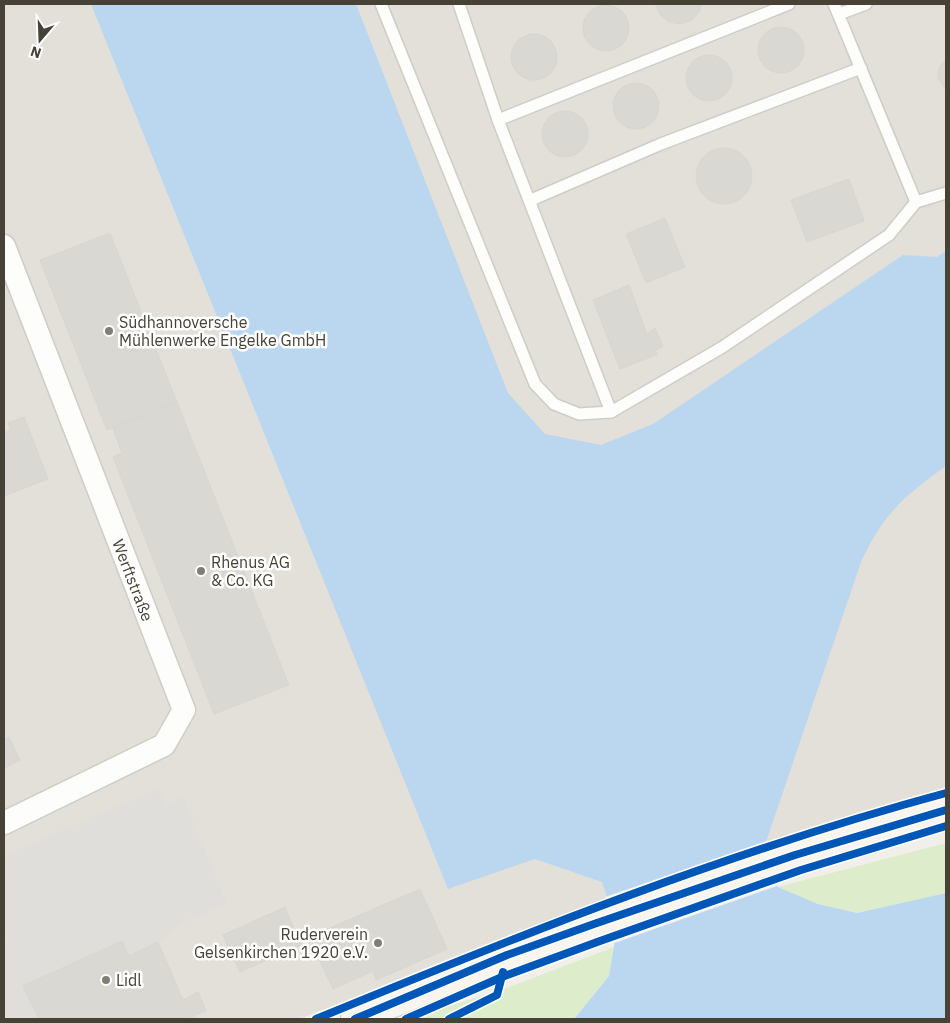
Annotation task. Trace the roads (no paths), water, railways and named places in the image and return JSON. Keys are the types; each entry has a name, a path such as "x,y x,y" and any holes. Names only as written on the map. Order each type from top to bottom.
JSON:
{"main road":[{"path":"355,1019 507,955 594,924 795,854 946,810"}],"street":[{"name":"Werftstraße","path":"4,246 184,710 164,745 4,823"}],"lane":[{"path":"381,4 535,384 554,404 579,414 611,412 722,348 889,235 916,202 946,193"},
{"path":"460,4 498,120 531,200 611,412"},
{"path":"498,120 789,4"},
{"path":"866,4 837,9 916,202"},
{"path":"531,200 661,144 861,68"}],"water":[{"path":"91,4 356,4 508,393 545,434 601,445 653,424 903,255 937,257 946,251 946,466 918,487 896,507 886,518 869,545 861,562 766,842 778,887 818,904 857,913 946,893 946,1019 574,1019 609,976 617,928 602,882 535,859 448,889"}],"place":[{"name":"Südhannoversche Mühlenwerke Engelke GmbH","path":"109,331"},
{"name":"Rhenus AG & Co. KG","path":"201,571"},
{"name":"Ruderverein Gelsenkirchen 1920 e.V.","path":"378,943"},
{"name":"Lidl","path":"106,980"}]}
